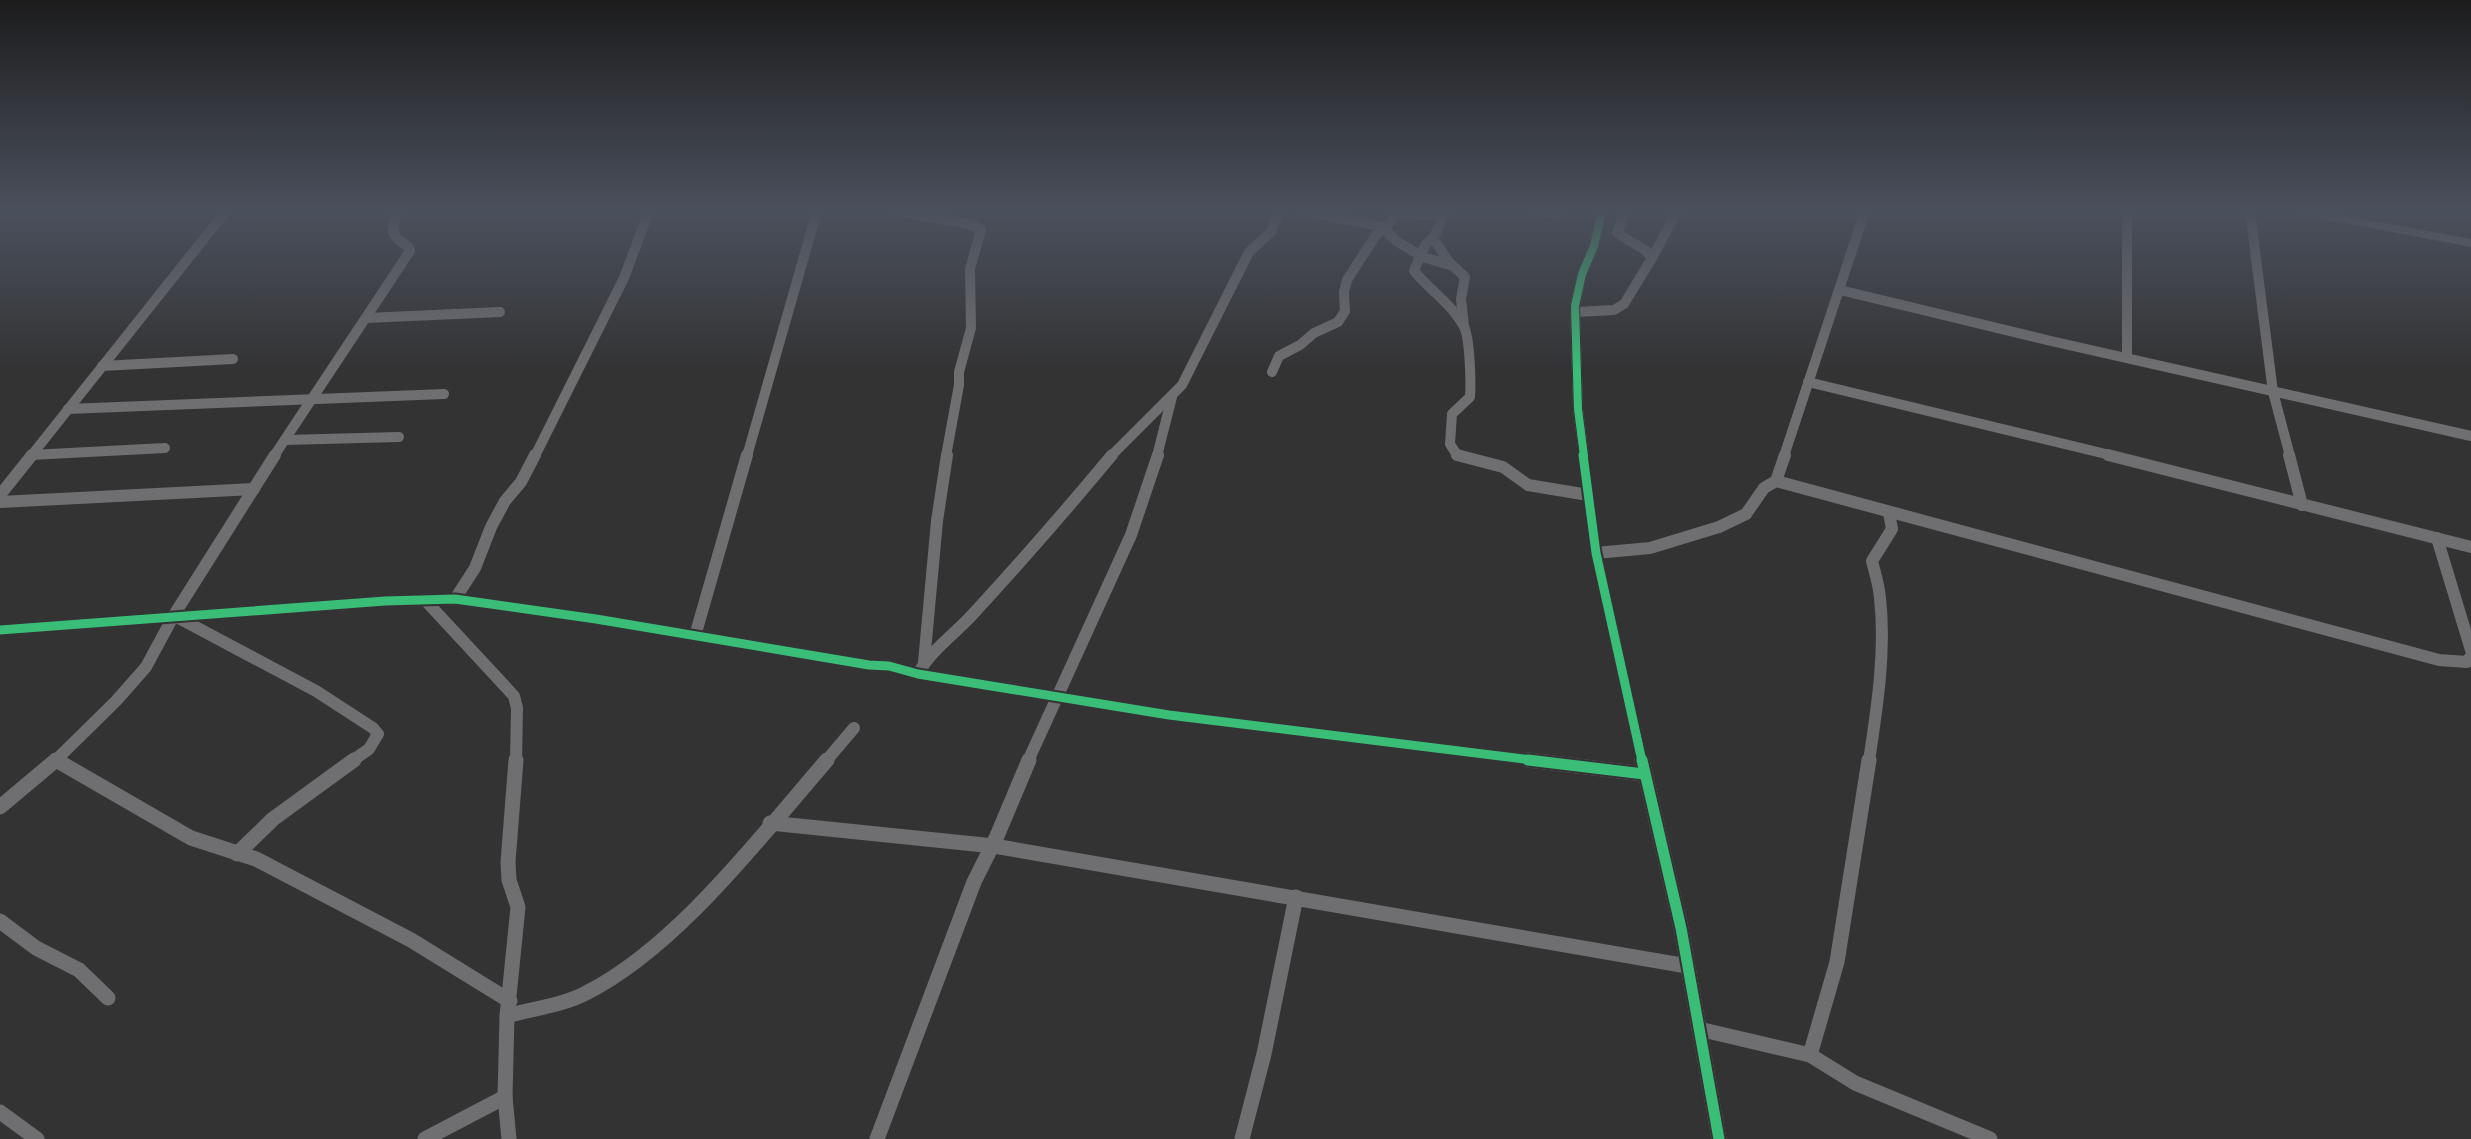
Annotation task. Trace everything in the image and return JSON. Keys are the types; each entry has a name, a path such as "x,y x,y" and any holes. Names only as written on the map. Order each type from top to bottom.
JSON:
{"street":[{"path":"0,495 183,264"},
{"path":"0,807 56,760 116,701 146,667 174,615 312,397 401,264"},
{"path":"455,599 475,568 491,527 505,501 521,483 548,433 567,389 629,264"},
{"path":"695,636 803,264"},
{"path":"921,668 937,521 959,385 959,372 971,328 971,264"},
{"path":"921,668 969,619 1120,446 1172,398 1182,385 1219,308 1243,264"},
{"path":"1272,372 1279,356 1300,345 1314,333 1338,322 1345,311 1344,292 1347,280 1357,264"},
{"path":"1417,264 1414,271 1429,289 1438,294 1465,328"},
{"path":"1448,264 1461,271 1465,277 1461,299 1471,382 1470,397 1452,414 1450,444 1454,451 1462,458 1503,467 1528,485 1588,495"},
{"path":"1586,264 1582,274 1575,312 1578,409 1596,553 1644,774 1681,928 1719,1139"},
{"path":"1575,312 1614,310 1624,304 1648,264"},
{"path":"1596,553 1650,548 1719,527 1746,514 1764,488 1776,481 1848,264"},
{"path":"2127,264 2127,358"},
{"path":"2257,264 2273,392 2301,505"},
{"path":"1840,290 2471,436"},
{"path":"366,318 500,312"},
{"path":"102,366 233,359"},
{"path":"1808,382 2471,547"},
{"path":"68,409 312,397 444,394"},
{"path":"877,1139 974,882 994,846 1056,696 1140,512 1154,471 1172,398"},
{"path":"285,440 399,437"},
{"path":"32,455 165,448"},
{"path":"1776,481 2439,660 2468,662 2471,656"},
{"path":"0,502 254,489"},
{"path":"1810,1055 1837,962 1875,721 1882,632 1880,596 1872,561 1892,529 1889,513"},
{"path":"2438,538 2471,650"},
{"path":"0,630 174,615 385,601 455,599 596,619 869,665 921,668 1056,696 1284,730 1644,774"},
{"path":"425,600 514,696 517,708 516,757 508,862 509,880 518,907 508,1009 505,1097 509,1139"},
{"path":"174,615 316,691 373,728 378,734 369,749 308,791 273,819 237,854"},
{"path":"56,760 191,838 279,870 411,940 508,1009 583,995 634,963 664,938 736,865 854,728"},
{"path":"770,823 994,846 1687,966"},
{"path":"1242,1139 1264,1054 1296,897"},
{"path":"0,921 29,943 79,970 108,998"},
{"path":"1699,1029 1810,1055 1855,1083 1990,1139"},
{"path":"425,1139 505,1097"},
{"path":"0,1112 37,1139"}],"cycle path":[{"path":"1586,264 1575,306 1578,409 1596,553 1681,928 1719,1139"},
{"path":"0,630 385,601 455,599 596,619 869,665 889,666 918,674 1169,715 1644,774"}]}
